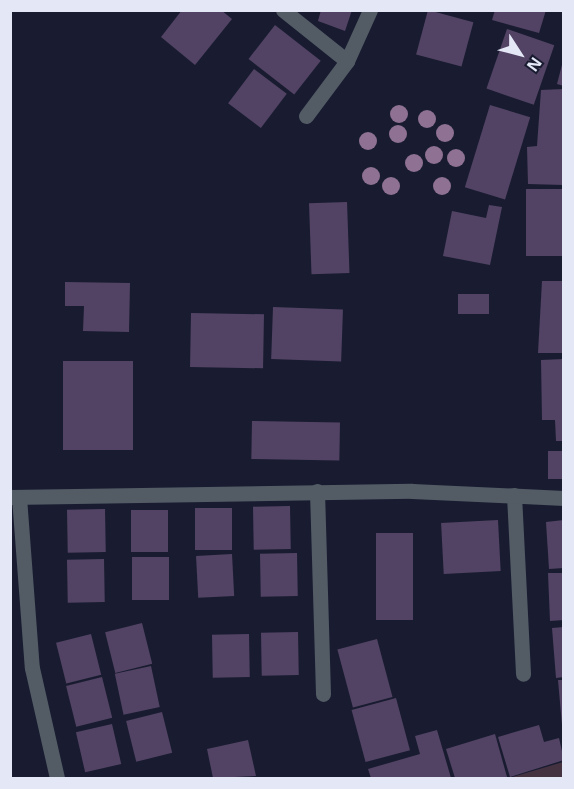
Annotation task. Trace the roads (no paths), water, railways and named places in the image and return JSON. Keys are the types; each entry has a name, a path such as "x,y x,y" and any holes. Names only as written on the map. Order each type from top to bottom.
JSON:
{"street":[{"path":"283,10 347,61"},
{"path":"306,116 347,61 370,10"},
{"path":"317,491 323,694"},
{"path":"57,778 32,668 15,497 317,491 564,498"},
{"path":"514,495 523,674"}]}
